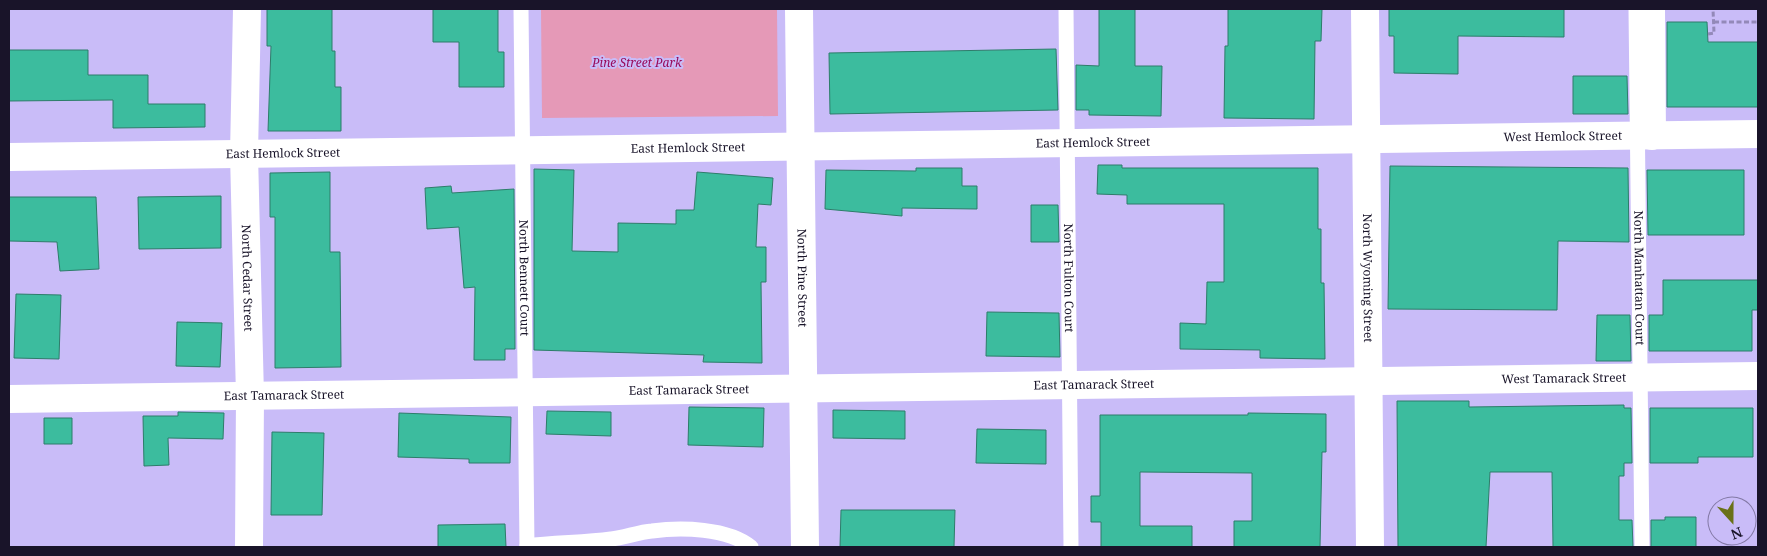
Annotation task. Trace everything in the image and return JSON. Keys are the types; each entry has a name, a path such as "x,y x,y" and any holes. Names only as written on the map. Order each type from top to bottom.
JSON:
{"street":[{"name":"North Cedar Street","path":"247,9 244,154 250,396 249,547"},
{"name":"North Pine Street","path":"799,9 804,547"},
{"name":"North Wyoming Street","path":"1365,9 1370,547"},
{"path":"1645,136 1651,9"},
{"name":"West Hemlock Street","path":"1366,139 1758,134"},
{"name":"East Hemlock Street","path":"9,157 1366,139"},
{"name":"West Tamarack Street","path":"1368,381 1758,376"},
{"name":"East Tamarack Street","path":"9,399 1368,381"}],"lane":[{"name":"North Bennett Court","path":"521,9 527,546"},
{"name":"North Fulton Court","path":"1066,9 1071,547"},
{"name":"North Manhattan Court","path":"1636,9 1645,136 1640,378 1642,547"},
{"path":"527,546 611,539 652,531 688,528 727,535 743,540 751,547"}],"path":[{"path":"1708,34 1714,33 1712,9"},
{"path":"1714,22 1758,22"}],"green space":[{"name":"Pine Street Park","path":"541,9 777,9 778,116 542,118"}],"building":[{"path":"267,9 332,9 332,51 335,51 335,87 341,87 341,131 268,131 271,46 267,46"},
{"path":"433,9 498,9 498,52 504,52 504,87 459,87 459,42 433,42"},
{"path":"1099,9 1135,9 1135,66 1162,66 1161,116 1089,115 1089,110 1076,110 1076,65 1099,66"},
{"path":"1228,9 1322,9 1321,41 1315,41 1314,119 1224,118 1225,46 1228,46"},
{"path":"1389,9 1564,9 1564,37 1458,36 1458,74 1394,73 1394,36 1389,36"},
{"path":"1667,22 1707,22 1708,42 1758,42 1758,107 1667,107"},
{"path":"1056,49 1058,110 830,114 829,53"},
{"path":"9,50 88,50 88,75 148,75 148,104 205,104 205,127 113,128 113,100 9,101"},
{"path":"1573,76 1627,76 1628,114 1573,114"},
{"path":"1098,165 1122,165 1122,168 1318,168 1318,229 1321,229 1321,283 1324,283 1325,359 1260,358 1260,350 1180,349 1180,323 1206,324 1207,282 1224,282 1224,204 1127,204 1127,195 1097,194"},
{"path":"1390,166 1628,168 1629,242 1558,241 1557,310 1388,309"},
{"path":"916,168 962,168 962,186 977,186 977,209 902,208 902,216 825,209 826,170 916,171"},
{"path":"534,169 574,170 572,251 618,252 618,223 676,224 676,210 694,210 697,172 773,178 771,205 758,204 756,247 766,247 766,282 761,282 762,363 703,362 704,355 534,350"},
{"path":"1647,170 1744,170 1744,235 1648,235"},
{"path":"330,172 330,252 340,252 341,367 275,368 275,217 270,217 270,173"},
{"path":"451,186 452,193 514,189 515,349 505,349 505,360 474,360 475,287 464,288 459,227 427,229 425,188"},
{"path":"221,196 221,248 139,249 138,197"},
{"path":"9,197 96,197 99,269 60,271 57,242 9,241"},
{"path":"1031,205 1058,205 1059,242 1031,242"},
{"path":"1663,280 1758,280 1758,310 1752,310 1752,351 1649,351 1649,315 1663,315"},
{"path":"16,294 61,295 59,359 14,358"},
{"path":"987,312 1059,313 1060,357 986,356"},
{"path":"1597,315 1630,315 1631,361 1596,361"},
{"path":"177,322 222,323 220,367 176,366"},
{"path":"1397,401 1469,401 1469,407 1624,405 1624,408 1631,408 1632,463 1624,463 1624,476 1619,476 1619,520 1632,520 1633,547 1553,547 1552,472 1490,472 1486,547 1398,547"},
{"path":"689,407 764,408 763,447 688,445"},
{"path":"1650,408 1753,408 1753,457 1698,457 1698,463 1650,463"},
{"path":"833,410 905,411 905,439 833,438"},
{"path":"547,411 611,412 611,436 546,434"},
{"path":"178,412 224,413 223,439 168,438 169,465 144,466 143,416 178,416"},
{"path":"399,413 511,417 510,463 469,463 469,459 398,457"},
{"path":"1248,413 1326,414 1326,452 1322,452 1320,547 1234,547 1234,521 1252,521 1252,473 1140,472 1140,526 1192,526 1192,547 1101,547 1101,522 1091,522 1091,496 1100,496 1100,415 1248,415"},
{"path":"44,418 72,418 72,444 44,444"},
{"path":"977,429 1046,430 1046,464 976,463"},
{"path":"272,432 324,433 322,515 271,515"},
{"path":"841,510 955,510 954,547 840,547"},
{"path":"1665,517 1696,517 1696,547 1651,547 1651,520 1665,520"},
{"path":"505,524 506,547 438,547 438,525"}]}
